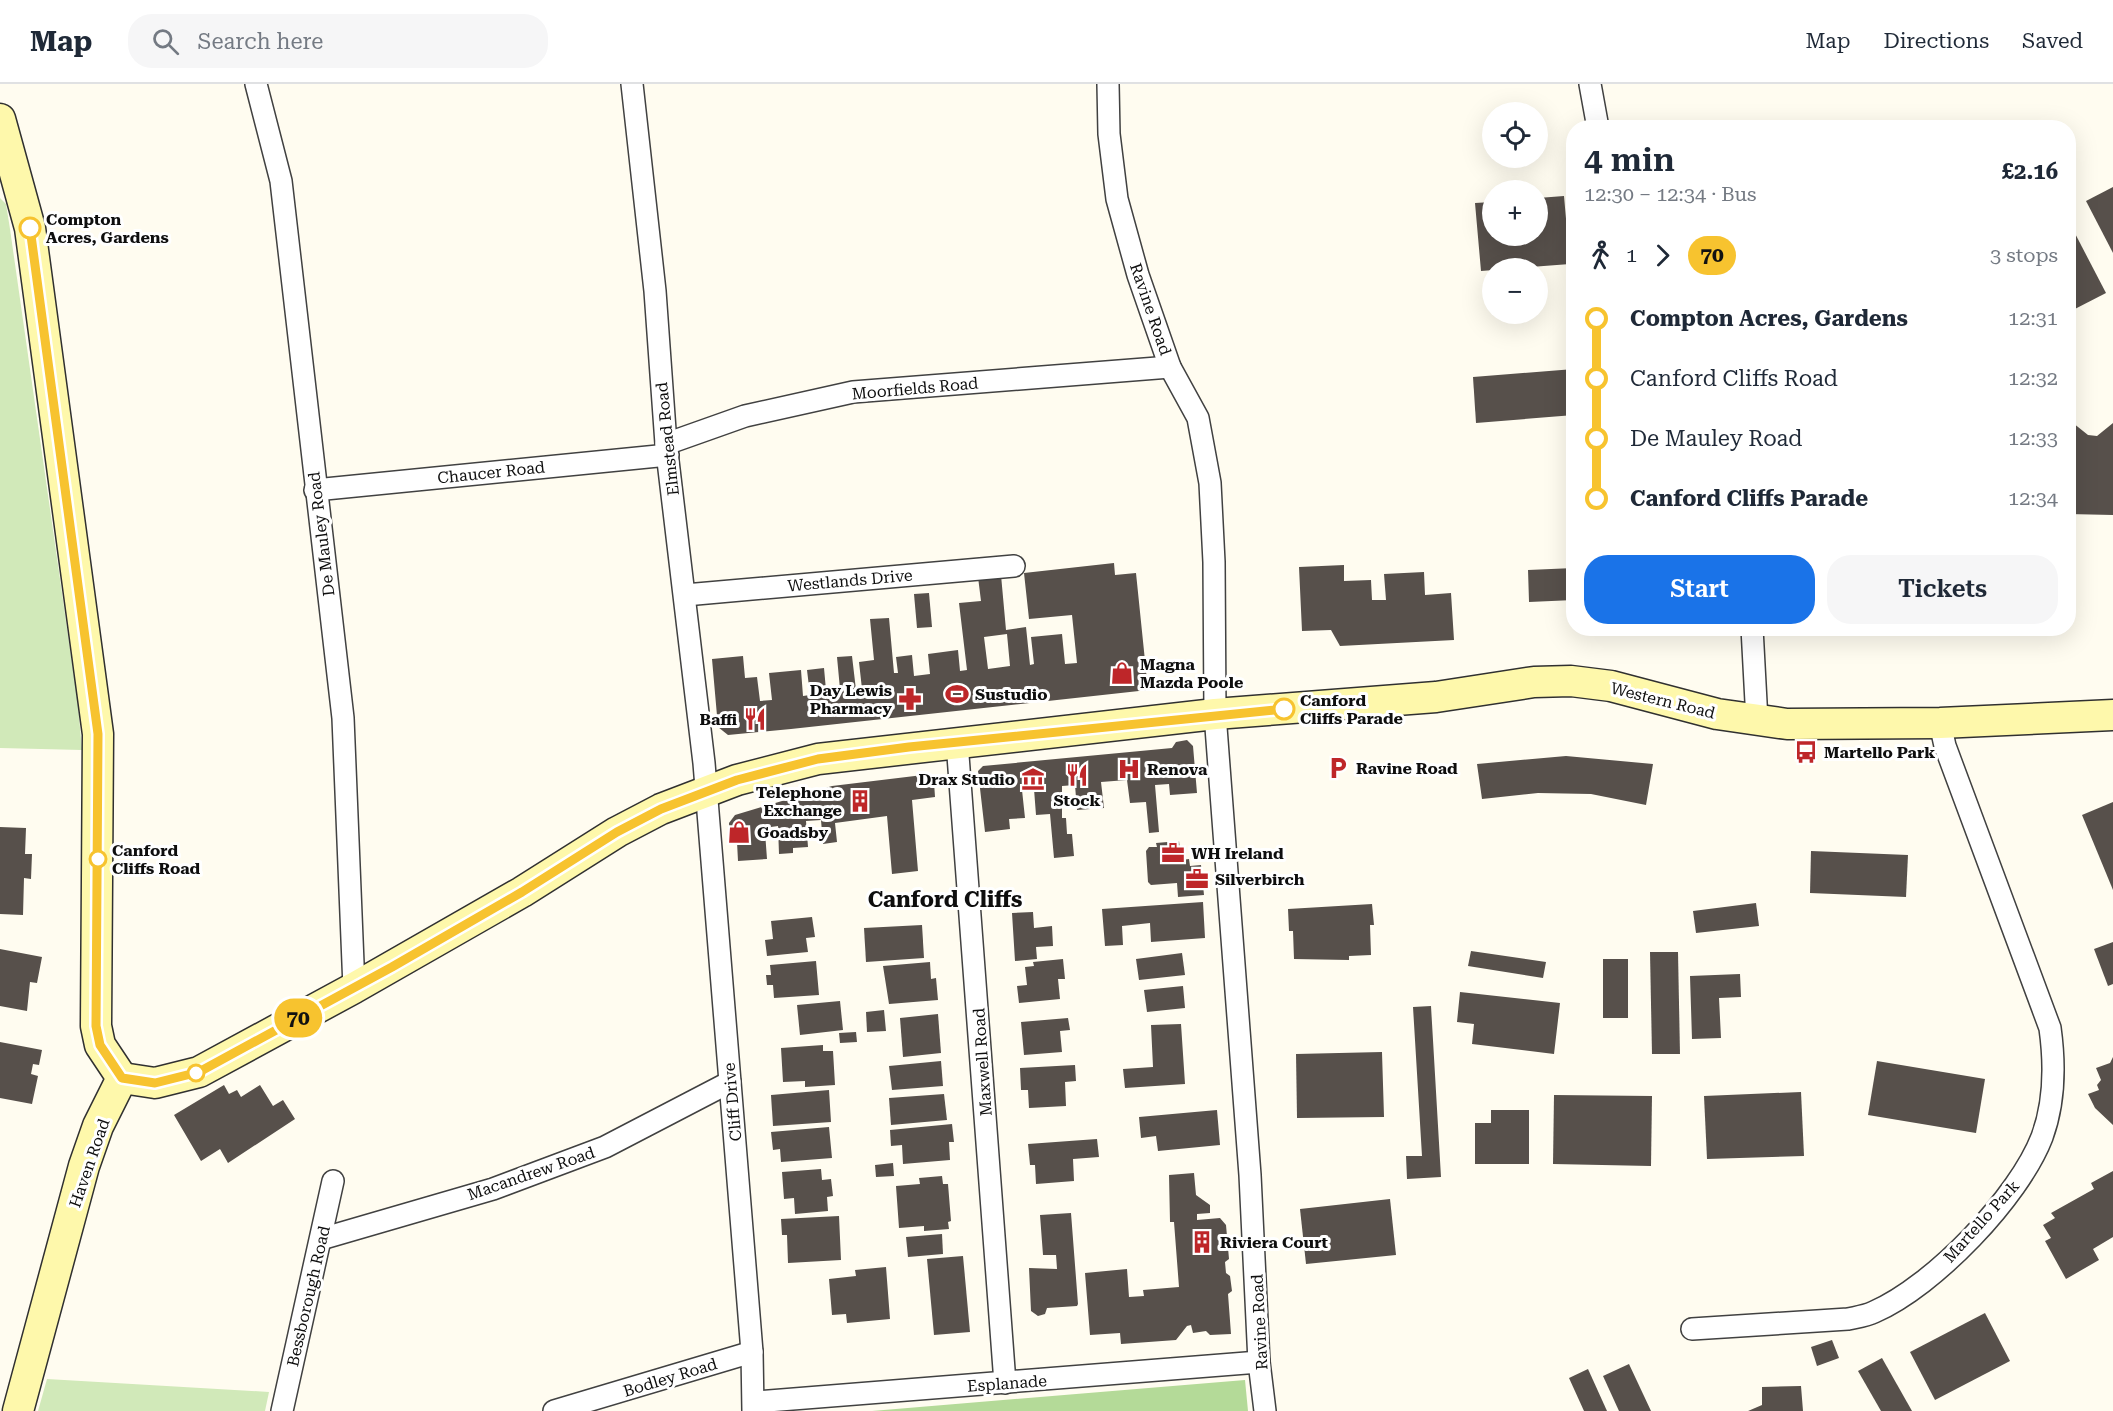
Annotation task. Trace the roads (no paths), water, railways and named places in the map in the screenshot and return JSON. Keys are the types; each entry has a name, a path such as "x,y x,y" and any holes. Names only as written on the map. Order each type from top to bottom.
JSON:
{"main road":[{"path":"0,119 30,228 98,734 96,1026 100,1045 122,1078 155,1083 199,1072 354,988 522,892 617,832 661,809 737,780 818,759 1215,714"},
{"name":"Western Road","path":"1215,714 1436,697 1534,682 1571,681 1611,686 1717,714 1757,721 1832,725 1940,723 2113,715"},
{"name":"Haven Road","path":"18,1411 84,1166 98,1126 122,1078"}],"street":[{"name":"De Mauley Road","path":"256,84 281,181 315,489 344,718 354,988"},
{"name":"Elmstead Road","path":"632,84 654,291 667,449 707,793"},
{"name":"Ravine Road","path":"1107,84 1109,134 1117,199 1138,275 1170,367 1198,418 1210,483 1214,562 1215,714 1250,1182 1259,1362 1264,1401"},
{"path":"1590,84 1597,120"},
{"name":"Moorfields Road","path":"667,449 745,416 853,392 1170,367"},
{"name":"Chaucer Road","path":"315,489 667,449"},
{"name":"Westlands Drive","path":"685,595 1014,566"},
{"path":"1752,636 1757,721"},
{"name":"Martello Park","path":"1692,1329 1848,1319 1873,1313 1891,1304 1936,1270 1973,1235 2016,1184 2043,1135 2052,1085 2050,1028 1945,746 1940,723"},
{"name":"Maxwell Road","path":"957,742 1005,1383"},
{"name":"Cliff Drive","path":"707,793 752,1352 754,1407"},
{"name":"Macandrew Road","path":"321,1239 493,1189 605,1147 730,1082"},
{"name":"Bessborough Road","path":"282,1411 333,1181"},
{"name":"Bodley Road","path":"554,1411 752,1352"},
{"name":"Esplanade","path":"754,1407 1259,1362"}],"place":[{"name":"Compton Acres, Gardens","path":"30,228"},
{"name":"Magna Mazda Poole","path":"1122,673"},
{"name":"Sustudio","path":"957,694"},
{"name":"Day Lewis Pharmacy","path":"910,699"},
{"name":"Canford Cliffs Parade","path":"1284,709"},
{"name":"Baffi","path":"755,719"},
{"name":"Martello Park","path":"1806,752"},
{"name":"Ravine Road","path":"1338,768"},
{"name":"Renova","path":"1129,769"},
{"name":"Stock","path":"1077,775"},
{"name":"Drax Studio","path":"1033,779"},
{"name":"Telephone Exchange","path":"860,801"},
{"name":"Goadsby","path":"739,832"},
{"name":"WH Ireland","path":"1173,853"},
{"name":"Canford Cliffs Road","path":"98,859"},
{"name":"Silverbirch","path":"1197,879"},
{"name":"Riviera Court","path":"1202,1242"}],"district":[{"name":"Canford Cliffs","path":"945,899"}]}
